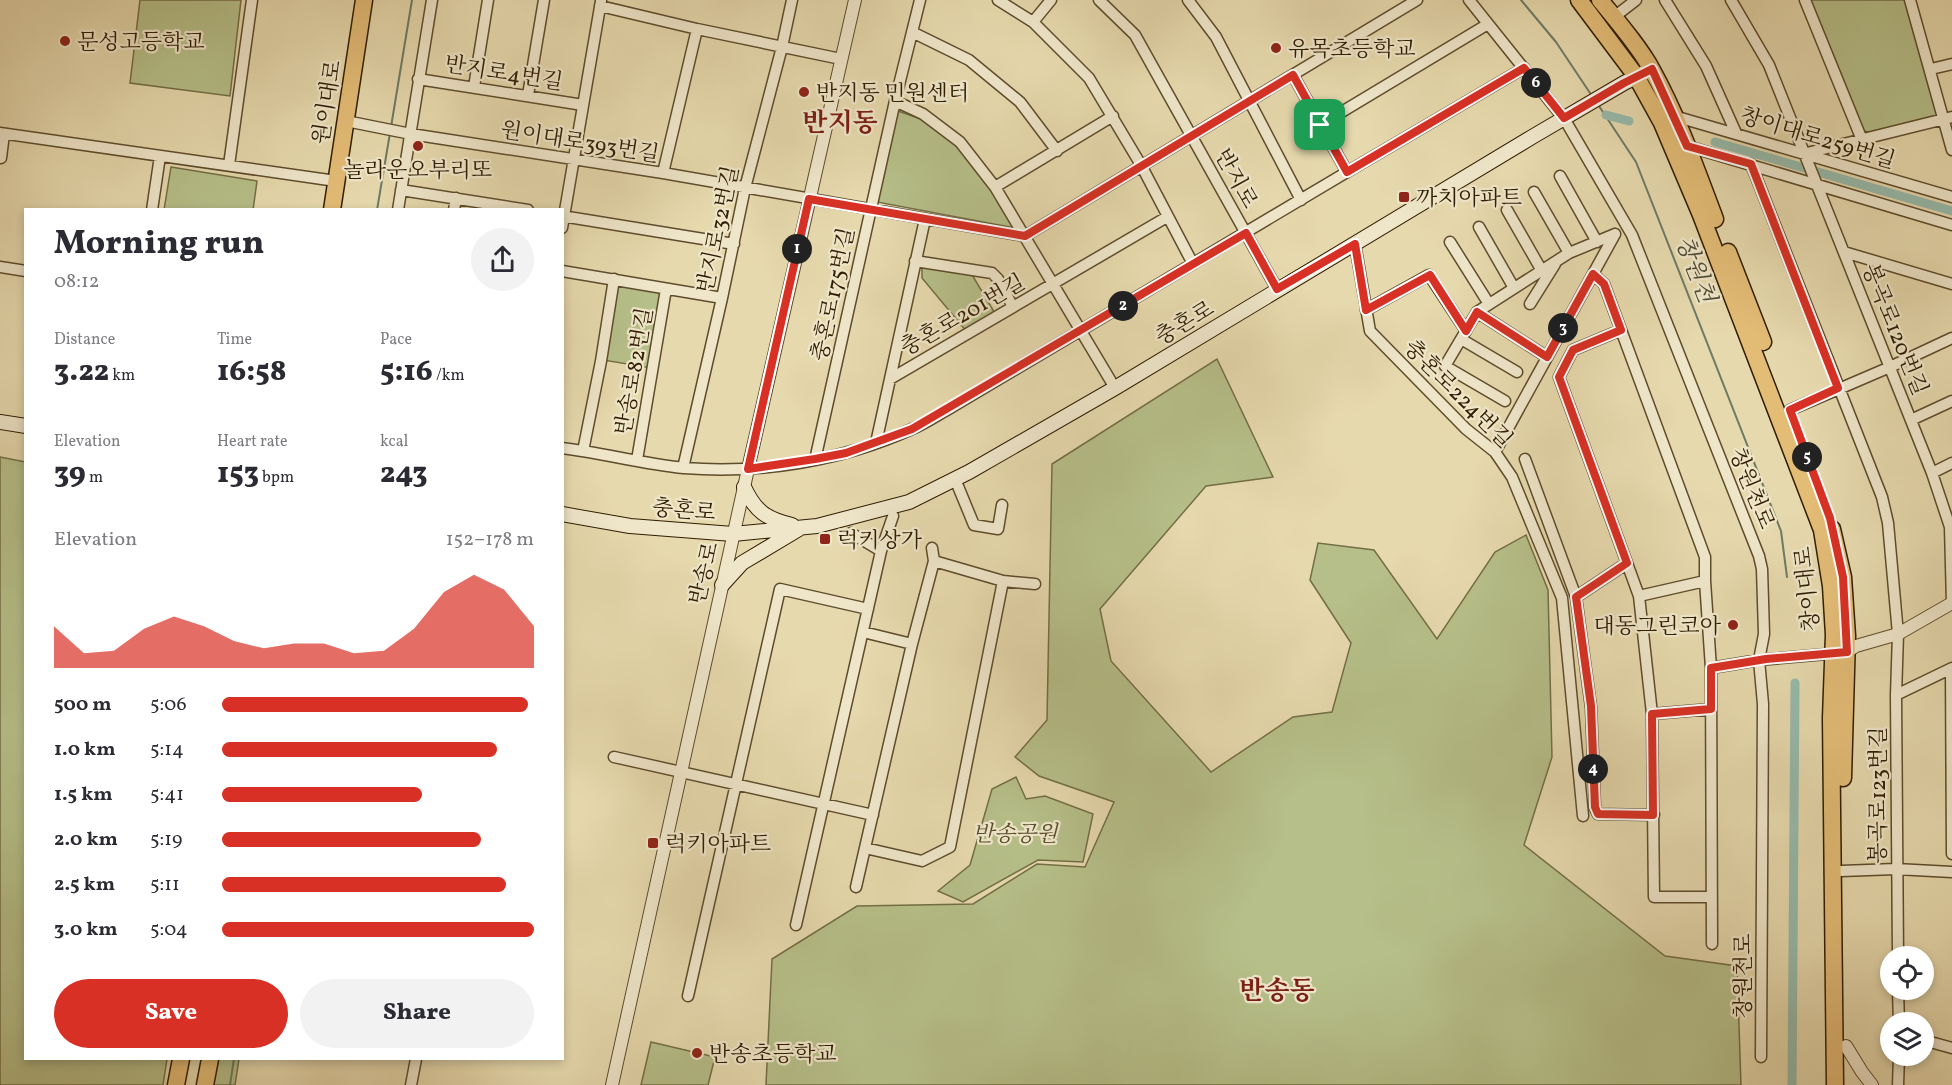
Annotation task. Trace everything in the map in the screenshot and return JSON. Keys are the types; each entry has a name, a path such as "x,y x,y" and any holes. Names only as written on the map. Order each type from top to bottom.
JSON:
{"main road":[{"name":"원이대로","path":"332,208 364,0"},
{"name":"창이대로","path":"1579,0 1637,76 1673,116 1687,146 1830,518 1843,577 1841,652 1831,718 1835,1085"},
{"name":"창이대로","path":"1600,0 1614,17 1637,76 1662,123 1701,214 1822,530 1845,669 1841,871 1846,1085"},
{"name":"충혼로","path":"564,514 630,526 733,534 817,525 909,502 955,479 1115,388 1277,289 1637,76"},
{"path":"0,422 24,426"},
{"name":"충혼로","path":"744,487 755,506 770,519 802,527"},
{"name":"충혼로","path":"722,585 742,563 802,527"},
{"path":"176,1085 181,1060"},
{"path":"205,1085 210,1060"}],"street":[{"path":"229,165 252,0"},
{"name":"반지로4번길","path":"398,208 432,0"},
{"path":"474,87 488,0"},
{"path":"528,95 544,0"},
{"name":"반지로32번길","path":"683,468 734,244 744,188 782,47 792,0"},
{"name":"반송로","path":"612,1085 680,770 855,0"},
{"name":"충혼로175번길","path":"815,459 870,209 920,0"},
{"path":"998,0 1032,22 1089,78 1141,165 1193,264"},
{"path":"1032,22 1051,0"},
{"name":"반지로","path":"1099,0 1135,34 1277,289"},
{"path":"1188,0 1216,37 1300,200"},
{"path":"1025,236 1417,0"},
{"name":"창원천로","path":"1469,0 1524,68 1567,116 1623,217 1641,257 1759,556 1762,569 1764,634 1762,659 1764,704 1761,1057"},
{"path":"1614,17 1636,0"},
{"path":"1665,0 1706,66 1737,133"},
{"name":"봉곡로120번길","path":"1731,0 1769,65 1932,473 1951,526 1952,604"},
{"path":"1805,0 1862,140"},
{"path":"1910,0 1948,118 1952,150"},
{"path":"564,211 601,3 697,29 841,59"},
{"path":"1320,125 1488,24"},
{"path":"663,173 697,29"},
{"path":"912,32 969,60 1020,102 1057,151"},
{"path":"1931,69 1952,64"},
{"name":"반송로82번길","path":"564,448 683,468 748,469 846,453 912,429 1082,331 1524,68"},
{"path":"1293,75 1347,172"},
{"name":"반지로4번길","path":"418,79 583,105"},
{"name":"충혼로201번길","path":"895,101 923,114 960,142 995,187 1115,388"},
{"path":"995,187 1113,116"},
{"name":"창이대로259번길","path":"1673,116 1737,133 1806,158 1952,197"},
{"path":"1806,158 1862,140 1948,118"},
{"name":"원이대로393번길","path":"346,121 411,134 663,173 1025,236"},
{"path":"0,158 2,133 336,181"},
{"path":"1687,146 1815,181 1952,225"},
{"path":"152,208 160,156"},
{"name":"봉곡로123번길","path":"1751,164 1882,497 1886,514 1898,634 1896,695 1898,946"},
{"path":"1560,176 1597,242"},
{"path":"402,190 508,208"},
{"path":"1534,192 1569,253"},
{"path":"454,208 456,198"},
{"path":"1507,210 1542,271"},
{"path":"564,216 734,244"},
{"name":"충혼로201번길","path":"890,378 1167,216"},
{"path":"1495,452 1623,217"},
{"path":"876,443 925,219"},
{"path":"1479,227 1514,288"},
{"path":"1505,401 1445,366 1477,312 1569,253 1615,234"},
{"path":"1450,242 1489,304"},
{"name":"충혼로224번길","path":"1355,244 1370,331 1466,429 1495,452 1512,477 1562,598 1583,816"},
{"name":"봉곡로120번길","path":"1844,252 1952,284"},
{"path":"915,261 992,273 998,279 1013,307"},
{"path":"1530,304 1557,261"},
{"path":"0,267 24,271"},
{"path":"564,271 722,298"},
{"path":"1593,274 1604,284 1705,557 1711,668 1710,897 1712,944"},
{"path":"1366,310 1430,275 1463,335 1517,372"},
{"name":"반송로82번길","path":"583,451 614,279"},
{"name":"반송로82번길","path":"637,460 666,289"},
{"path":"1477,312 1547,357"},
{"path":"1621,330 1573,350 1559,377 1639,596 1652,714 1654,897 1710,897"},
{"path":"1790,410 1952,338"},
{"name":"봉곡로120번길","path":"1911,420 1952,400"},
{"path":"1525,459 1576,597 1591,706 1595,807 1598,814 1653,815"},
{"path":"1932,473 1952,464"},
{"path":"955,479 974,525 998,529 1002,505"},
{"path":"796,924 881,551 893,516"},
{"path":"851,533 881,551"},
{"path":"856,887 912,644 934,561 932,548"},
{"path":"934,561 1003,581 1035,584"},
{"path":"1576,597 1627,563"},
{"path":"865,848 922,861 950,847 1003,581"},
{"path":"1639,596 1705,581"},
{"path":"688,996 780,589 868,609"},
{"path":"1711,668 1762,659 1841,652 1898,634 1952,604"},
{"path":"863,632 912,644"},
{"path":"1896,695 1951,668 1952,854"},
{"path":"1652,714 1711,709"},
{"path":"614,757 873,815"},
{"path":"1841,871 1896,869 1952,872"},
{"path":"1934,1043 1952,1048"},
{"path":"1846,1046 1872,1085"},
{"path":"411,1085 416,1060"},
{"path":"1898,1085 1899,1066"}],"green space":[{"path":"140,0 241,0 230,96 130,83"},
{"path":"1810,0 1905,0 1939,117 1873,133 1864,131"},
{"path":"898,111 921,119 955,143 991,189 1015,228 877,202"},
{"path":"171,167 257,181 253,208 164,208"},
{"path":"922,264 971,273 996,315 967,332 922,278"},
{"path":"615,283 663,291 651,368 603,360"},
{"path":"1217,359 1273,477 1206,486 1100,609 1111,661 1211,772 1293,717 1332,712 1351,643 1310,580 1318,543 1374,550 1437,639 1495,552 1526,535 1548,590 1552,757 1524,845 1665,956 1737,966 1741,1085 766,1085 772,959 857,906 973,904 1037,864 1085,867 1114,802 1039,776 1015,757 1047,720 1052,464"},
{"path":"0,457 24,462 24,1060 167,1060 163,1085 0,1085"},
{"name":"반송공원","path":"1016,777 1026,799 1045,796 1093,814 1083,862 1038,860 963,902 938,891 970,865 992,789"},
{"path":"651,1042 715,1057 708,1085 641,1085"},
{"path":"216,1060 239,1060 235,1085 212,1085"}],"waterway":[{"path":"391,127 412,0"},
{"name":"창원천","path":"1521,0 1556,42 1592,96"},
{"name":"창원천","path":"1597,103 1636,162 1781,531 1787,577"},
{"path":"1606,115 1629,121"},
{"path":"377,208 390,133"},
{"path":"1715,142 1952,211"},
{"path":"1792,1085 1795,683"},
{"path":"230,1085 234,1060"}],"place":[{"name":"문성고등학교","path":"65,41"},
{"name":"유목초등학교","path":"1276,48"},
{"name":"반지동 민원센터","path":"804,92"},
{"name":"놀라운오부리또","path":"418,146"},
{"name":"까치아파트","path":"1404,197"},
{"name":"럭키상가","path":"825,539"},
{"name":"대동그린코아","path":"1733,625"},
{"name":"럭키아파트","path":"653,843"},
{"name":"반송초등학교","path":"697,1053"}],"district":[{"name":"반지동","path":"840,122"},
{"name":"반송동","path":"1277,990"}],"route":[{"path":"1524,68 1564,118 1652,69 1687,146 1751,164 1838,388 1790,410 1830,518 1843,577 1847,652 1766,659 1711,668 1711,709 1652,714 1653,815 1598,814 1595,807 1591,706 1576,597 1627,563 1559,377 1573,350 1621,330 1604,284 1593,274 1547,357 1477,312 1466,331 1430,275 1366,310 1355,244 1277,289 1246,233 912,429 846,453 748,469 809,199 1025,236 1293,75 1320,125 1347,172 1524,68"}]}
